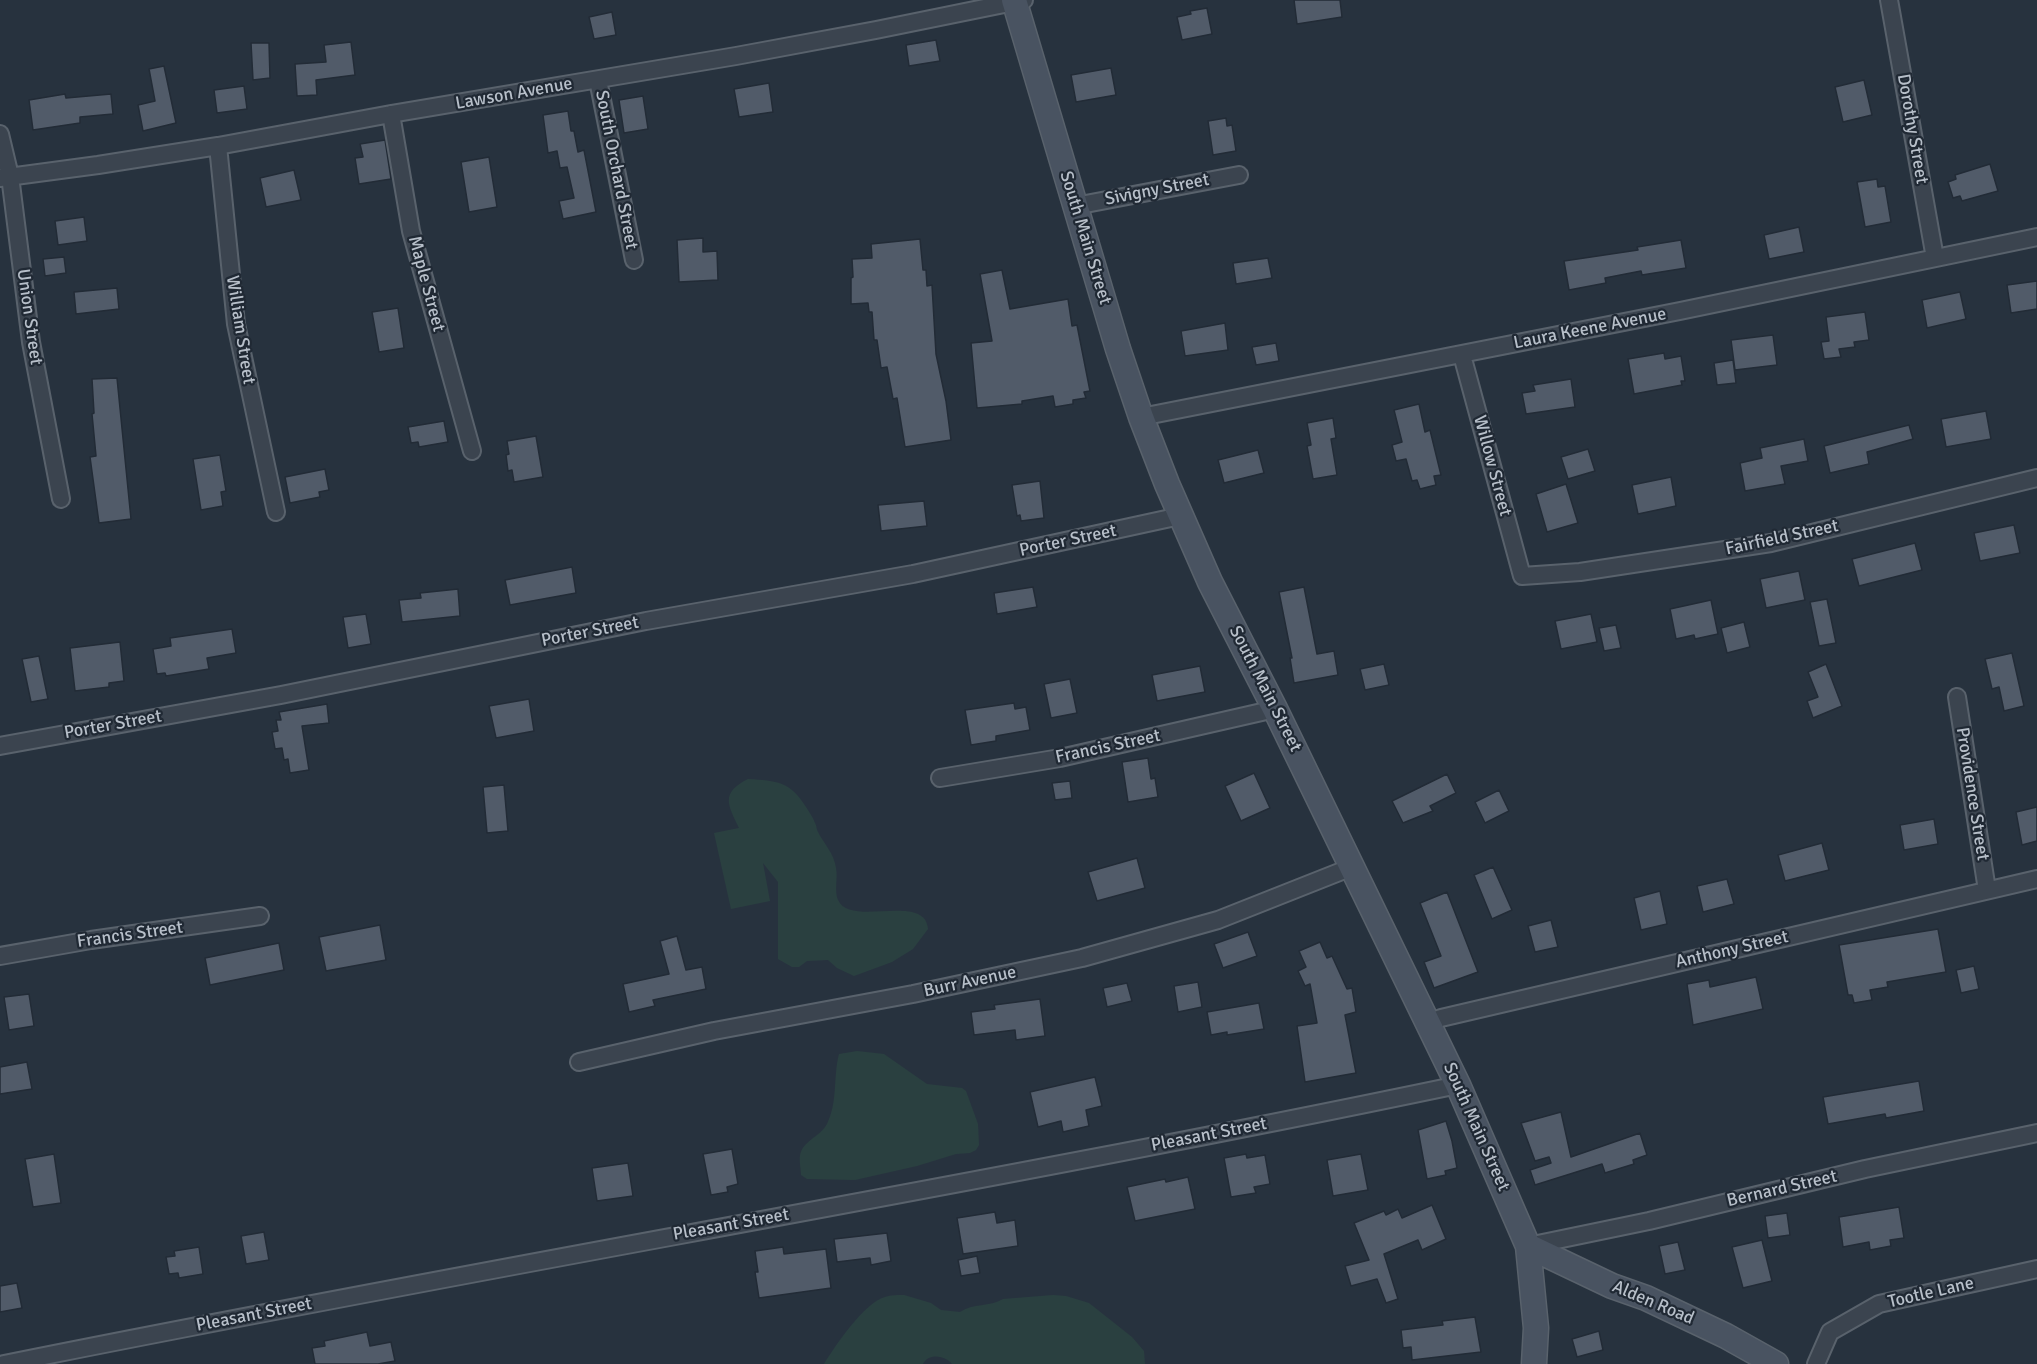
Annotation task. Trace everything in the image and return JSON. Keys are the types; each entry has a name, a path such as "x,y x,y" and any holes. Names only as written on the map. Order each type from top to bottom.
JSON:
{"main road":[{"name":"South Main Street","path":"1018,1 1075,206 1118,348 1141,417 1180,516 1210,582 1275,709 1458,1085 1528,1246 1535,1319 1534,1364"},
{"name":"Alden Road","path":"1528,1246 1726,1336 1776,1364"}],"street":[{"name":"Dorothy Street","path":"1889,0 1935,258"},
{"name":"Lawson Avenue","path":"5,177 218,146 391,114 818,42 1018,1"},
{"name":"South Orchard Street","path":"598,80 634,260"},
{"name":"Maple Street","path":"391,114 411,231 472,451"},
{"name":"Union Street","path":"0,134 31,342 61,499"},
{"name":"William Street","path":"218,146 236,324 276,512"},
{"name":"Sivigny Street","path":"1075,206 1239,175"},
{"name":"Laura Keene Avenue","path":"1141,417 1462,355 2037,237"},
{"name":"Willow Street","path":"1462,355 1523,576"},
{"name":"Fairfield Street","path":"1523,576 1580,572 1771,543 2037,478"},
{"name":"Porter Street","path":"0,746 281,695 636,622 913,574 1180,516"},
{"name":"Providence Street","path":"1958,697 1987,890"},
{"name":"Francis Street","path":"940,778 1060,758 1275,709"},
{"name":"Burr Avenue","path":"579,1062 714,1031 913,994 1082,958 1218,920 1352,867"},
{"name":"Anthony Street","path":"1428,1023 1441,1018 2037,879"},
{"name":"Francis Street","path":"0,956 91,940 260,916"},
{"name":"Pleasant Street","path":"4,1364 549,1258 812,1211 1232,1131 1458,1085"},
{"name":"Bernard Street","path":"1528,1246 1649,1221 1865,1169 2037,1133"},
{"name":"Tootle Lane","path":"1816,1364 1830,1332 1879,1304 2037,1269"}],"green space":[{"path":"748,779 782,784 800,798 833,858 837,896 845,908 871,912 901,911 914,913 924,918 928,929 913,949 892,962 854,976 837,968 828,960 807,961 799,967 792,967 778,959 778,882 763,863 770,901 731,909 714,833 739,828 729,800 733,789"},
{"path":"857,1051 884,1054 927,1084 962,1088 966,1091 978,1124 979,1145 976,1150 855,1180 807,1179 801,1175 801,1151 824,1128 830,1116 839,1054"},
{"path":"904,1295 931,1303 941,1310 960,1312 970,1307 1003,1299 1066,1296 1089,1303 1132,1337 1144,1351 1145,1364 952,1364 937,1356 925,1360 923,1364 824,1364 851,1326 868,1307 885,1297"}],"building":[{"path":"1294,0 1340,0 1342,17 1297,24"},
{"path":"1207,8 1212,34 1182,40 1177,17 1191,14 1190,11"},
{"path":"612,12 616,35 594,39 589,17"},
{"path":"936,40 940,61 909,66 906,45"},
{"path":"351,42 355,75 316,80 317,95 297,96 295,64 326,62 324,45"},
{"path":"251,43 269,43 270,78 253,80"},
{"path":"164,66 176,123 143,131 138,105 155,101 149,69"},
{"path":"1111,68 1116,95 1076,102 1071,75"},
{"path":"1864,80 1872,115 1843,122 1835,87"},
{"path":"769,83 773,112 739,117 734,89"},
{"path":"244,86 247,109 217,113 214,90"},
{"path":"65,94 66,98 111,94 113,114 80,117 80,123 33,130 29,100"},
{"path":"643,96 648,129 624,133 619,100"},
{"path":"568,111 571,131 574,131 578,152 584,150 596,212 563,219 559,201 574,198 567,167 560,168 557,151 548,153 543,115"},
{"path":"1226,118 1227,126 1232,125 1236,151 1213,155 1208,121"},
{"path":"385,140 391,179 359,184 355,158 363,157 360,144"},
{"path":"489,157 497,207 469,212 461,162"},
{"path":"1990,164 1998,191 1962,201 1960,196 1953,198 1948,182 1956,179 1955,175"},
{"path":"294,170 301,200 266,207 260,178"},
{"path":"1877,179 1878,187 1885,186 1891,222 1865,227 1857,182"},
{"path":"84,217 87,241 58,245 55,221"},
{"path":"1799,227 1804,252 1769,259 1764,235"},
{"path":"703,238 703,252 717,251 718,280 679,282 677,240"},
{"path":"920,239 927,286 932,285 936,354 951,440 905,447 897,398 893,399 887,367 881,368 877,340 874,340 872,312 869,312 868,303 851,304 852,259 872,258 871,244"},
{"path":"1681,240 1686,268 1642,275 1641,271 1605,278 1606,283 1569,290 1564,261 1638,250 1637,247"},
{"path":"64,257 66,273 45,276 43,259"},
{"path":"1268,258 1272,278 1236,284 1233,263"},
{"path":"1002,270 1010,309 1068,299 1072,326 1077,325 1090,391 1084,392 1086,398 1073,400 1073,404 1055,407 1053,396 1022,401 1022,404 977,408 971,343 992,341 980,274"},
{"path":"2037,281 2037,309 2011,313 2007,285"},
{"path":"117,288 119,309 76,314 74,292"},
{"path":"1960,292 1966,319 1927,328 1922,300"},
{"path":"398,308 404,348 379,352 372,312"},
{"path":"1865,312 1869,340 1854,342 1855,347 1839,349 1841,357 1824,359 1821,342 1829,341 1826,317"},
{"path":"1225,323 1228,350 1185,356 1181,331"},
{"path":"1773,335 1777,365 1735,370 1731,340"},
{"path":"1276,343 1279,361 1256,365 1252,347"},
{"path":"1664,353 1665,359 1681,356 1685,381 1681,381 1682,385 1634,394 1628,359"},
{"path":"1733,360 1736,383 1717,385 1714,363"},
{"path":"117,378 131,519 99,523 90,457 96,456 92,414 94,413 92,379"},
{"path":"1571,379 1575,407 1526,414 1522,393 1535,391 1533,385"},
{"path":"1419,404 1425,432 1430,430 1441,475 1434,476 1436,485 1420,489 1417,480 1412,481 1406,459 1396,461 1392,445 1402,442 1394,410"},
{"path":"1986,411 1991,439 1946,447 1941,419"},
{"path":"1333,418 1336,438 1331,439 1337,475 1313,479 1307,446 1311,445 1307,423"},
{"path":"444,421 448,442 419,447 418,442 411,443 408,427"},
{"path":"1909,425 1913,439 1867,452 1869,464 1830,473 1824,446"},
{"path":"536,436 543,477 514,482 512,470 508,471 507,441"},
{"path":"1804,439 1808,461 1781,466 1785,484 1745,491 1740,463 1762,458 1760,448"},
{"path":"1588,449 1595,471 1568,479 1561,457"},
{"path":"1258,450 1264,473 1224,483 1218,460"},
{"path":"220,455 226,491 221,492 223,506 201,510 193,459"},
{"path":"325,469 329,490 319,492 320,497 290,503 285,477"},
{"path":"1671,477 1676,506 1638,514 1632,485"},
{"path":"1040,481 1044,518 1021,521 1020,515 1017,516 1012,485"},
{"path":"1566,484 1578,523 1547,532 1536,494"},
{"path":"924,501 927,526 881,531 878,505"},
{"path":"2014,525 2020,553 1980,561 1974,533"},
{"path":"1915,543 1922,570 1859,586 1852,559"},
{"path":"572,567 576,593 510,605 505,580"},
{"path":"1799,571 1805,600 1766,608 1760,579"},
{"path":"1033,587 1037,607 997,614 994,593"},
{"path":"1304,587 1317,654 1334,651 1338,675 1294,683 1290,658 1292,658 1279,592"},
{"path":"458,589 460,616 402,622 399,600 421,598 420,593"},
{"path":"1827,599 1836,643 1819,646 1810,602"},
{"path":"1711,600 1718,634 1695,639 1694,635 1676,639 1670,609"},
{"path":"366,614 371,644 348,648 343,617"},
{"path":"1591,614 1597,642 1561,649 1555,621"},
{"path":"1744,622 1750,647 1727,653 1721,628"},
{"path":"1616,625 1621,648 1604,651 1599,628"},
{"path":"232,629 236,653 207,658 209,669 166,676 165,673 157,674 153,649 171,646 170,638"},
{"path":"120,642 124,681 109,683 109,687 75,691 70,648"},
{"path":"2012,653 2024,706 2004,711 1999,687 1992,689 1985,659"},
{"path":"39,656 48,699 31,702 22,659"},
{"path":"1384,664 1389,685 1365,690 1360,669"},
{"path":"1826,664 1842,706 1813,718 1807,701 1818,697 1808,672"},
{"path":"1200,666 1205,692 1157,701 1152,675"},
{"path":"1070,679 1077,713 1051,718 1044,684"},
{"path":"529,699 534,731 496,738 489,706"},
{"path":"1014,703 1015,709 1026,707 1030,730 996,736 996,741 971,745 965,710"},
{"path":"327,704 329,723 302,726 309,770 290,773 288,759 284,760 282,748 275,749 272,732 278,731 276,720 281,720 279,712"},
{"path":"1148,758 1151,779 1155,778 1158,797 1128,802 1122,762"},
{"path":"1254,773 1270,808 1241,821 1225,786"},
{"path":"1447,774 1456,793 1430,806 1433,811 1403,823 1392,801"},
{"path":"1070,781 1072,798 1055,800 1052,783"},
{"path":"504,785 508,831 487,833 483,787"},
{"path":"1499,790 1509,811 1485,823 1475,802"},
{"path":"2037,807 2037,841 2022,845 2016,812"},
{"path":"1934,819 1938,844 1904,850 1900,825"},
{"path":"1822,843 1829,870 1785,881 1778,855"},
{"path":"1137,858 1145,888 1097,901 1088,872"},
{"path":"1493,867 1512,910 1492,919 1474,875"},
{"path":"1727,879 1734,904 1703,912 1697,886"},
{"path":"1660,891 1667,924 1641,930 1634,898"},
{"path":"1447,892 1478,972 1434,988 1424,962 1441,956 1420,903"},
{"path":"1551,920 1558,947 1535,952 1528,926"},
{"path":"380,925 386,960 326,971 319,937"},
{"path":"1938,929 1946,972 1887,982 1888,987 1870,990 1872,1000 1854,1003 1852,995 1848,995 1839,945"},
{"path":"1248,932 1257,956 1223,968 1214,944"},
{"path":"677,936 686,970 702,967 706,989 653,1000 655,1006 629,1012 623,984 669,974 660,941"},
{"path":"1320,942 1327,958 1332,956 1347,989 1352,988 1356,1012 1345,1015 1356,1073 1305,1082 1297,1026 1317,1023 1310,984 1305,986 1298,971 1306,967 1299,951"},
{"path":"279,943 284,970 210,985 205,958"},
{"path":"1974,966 1979,989 1961,993 1956,970"},
{"path":"1756,977 1763,1009 1693,1025 1687,984 1709,980 1710,987"},
{"path":"1198,982 1202,1007 1178,1012 1174,986"},
{"path":"1127,983 1132,1001 1107,1007 1103,988"},
{"path":"29,994 34,1026 9,1030 4,997"},
{"path":"1040,999 1045,1036 1016,1040 1015,1030 974,1035 971,1012 995,1009 994,1005"},
{"path":"1259,1003 1264,1029 1211,1035 1207,1012"},
{"path":"27,1062 32,1089 0,1094 0,1067"},
{"path":"1095,1077 1102,1106 1086,1110 1089,1126 1063,1132 1061,1121 1038,1127 1030,1092"},
{"path":"1919,1081 1924,1111 1886,1118 1885,1114 1828,1124 1823,1097"},
{"path":"1561,1112 1571,1157 1640,1133 1647,1155 1633,1160 1634,1164 1605,1173 1602,1164 1535,1185 1530,1170 1551,1163 1549,1157 1535,1161 1521,1123"},
{"path":"1446,1121 1457,1168 1445,1171 1446,1175 1427,1179 1418,1130"},
{"path":"732,1149 738,1184 727,1187 728,1192 711,1195 703,1154"},
{"path":"54,1154 61,1203 33,1207 25,1159"},
{"path":"1246,1154 1247,1158 1265,1155 1270,1184 1254,1187 1256,1193 1231,1197 1224,1158"},
{"path":"1361,1154 1368,1190 1333,1196 1327,1160"},
{"path":"628,1163 633,1196 597,1201 592,1168"},
{"path":"1188,1177 1195,1209 1135,1221 1127,1187"},
{"path":"1432,1205 1446,1239 1422,1250 1418,1240 1384,1254 1398,1299 1386,1303 1377,1279 1351,1286 1345,1266 1369,1260 1354,1223 1384,1211 1386,1215 1398,1209 1402,1218"},
{"path":"1899,1207 1904,1238 1890,1240 1891,1246 1870,1250 1869,1242 1843,1247 1839,1217"},
{"path":"995,1212 997,1223 1015,1220 1018,1246 963,1254 957,1218"},
{"path":"1787,1213 1790,1235 1768,1238 1765,1216"},
{"path":"264,1232 269,1260 246,1264 241,1236"},
{"path":"887,1233 891,1261 871,1265 870,1258 837,1262 834,1239"},
{"path":"1762,1240 1772,1281 1743,1288 1732,1247"},
{"path":"1678,1242 1685,1270 1665,1274 1659,1246"},
{"path":"199,1247 203,1274 179,1278 178,1273 169,1274 166,1257 175,1256 174,1251"},
{"path":"783,1247 784,1254 826,1249 831,1288 759,1298 755,1251"},
{"path":"977,1256 980,1273 961,1276 958,1260"},
{"path":"17,1283 22,1308 0,1312 0,1286"},
{"path":"1475,1317 1481,1352 1412,1360 1411,1347 1403,1348 1401,1330 1443,1325 1442,1321"},
{"path":"1599,1331 1603,1350 1577,1357 1572,1339"},
{"path":"367,1332 370,1346 391,1342 395,1361 378,1364 315,1364 312,1348 325,1346 324,1341"}]}
